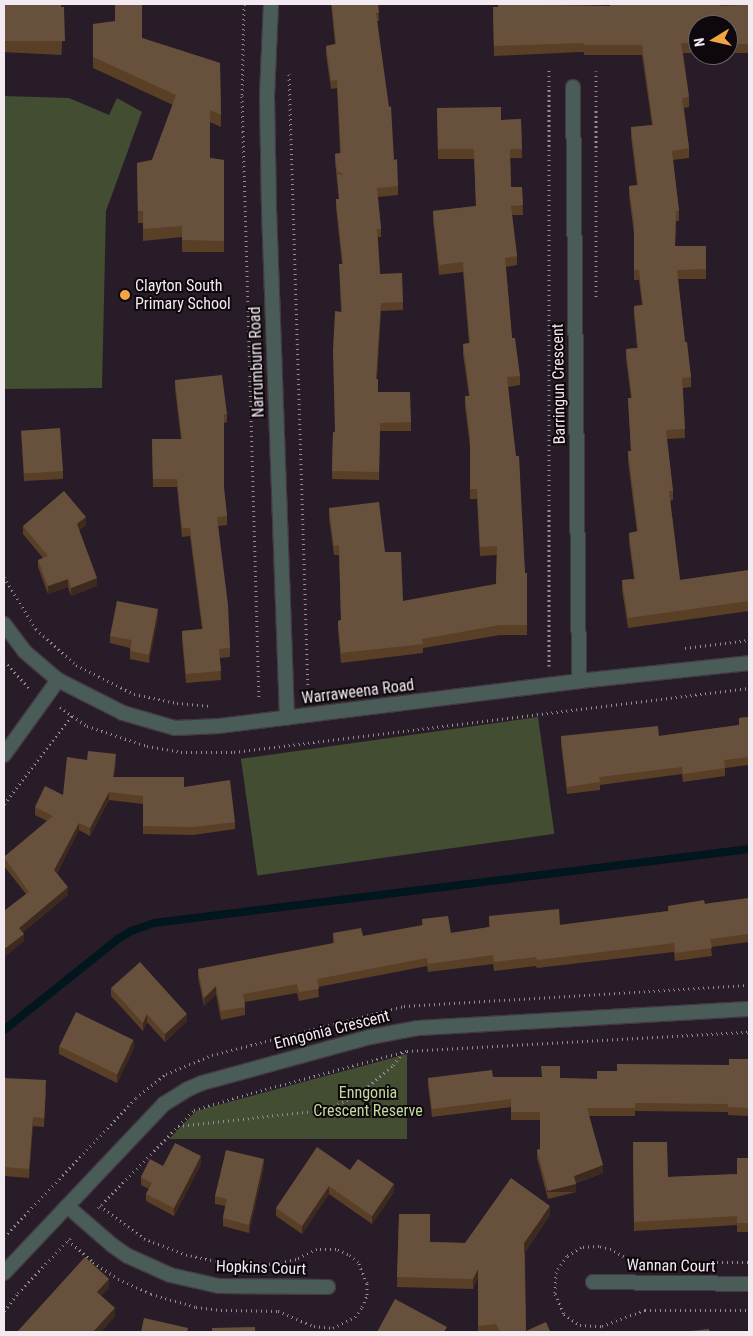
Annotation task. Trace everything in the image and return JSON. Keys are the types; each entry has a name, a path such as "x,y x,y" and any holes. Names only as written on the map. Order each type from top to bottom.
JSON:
{"street":[{"name":"Narrumburn Road","path":"271,4 267,95 269,209 288,718"},
{"name":"Barringun Crescent","path":"573,87 579,681"},
{"name":"Warraweena Road","path":"4,624 24,652 58,680 123,714 175,728 219,726 579,681 749,663"},
{"path":"4,754 58,680"},
{"name":"Enngonia Crescent","path":"4,1273 164,1104 186,1090 226,1076 370,1037 417,1028 749,1009"},
{"name":"Hopkins Court","path":"67,1206 128,1256 170,1275 219,1286 328,1288"},
{"name":"Wannan Court","path":"593,1282 749,1284"}],"path":[{"path":"244,4 242,96 259,700"},
{"path":"289,66 308,694"},
{"path":"549,70 549,666"},
{"path":"4,577 36,629 76,665 134,694 177,703 212,706"},
{"path":"683,649 749,640"},
{"path":"539,667 579,662"},
{"path":"249,701 318,693"},
{"path":"4,804 72,715"},
{"path":"4,1311 18,1293 85,1222 194,1110 403,1052 749,1032"},
{"path":"177,1126 324,1110 357,1096 393,1065 403,1052"}],"green space":[{"path":"4,96 69,98 109,115 117,98 142,112 106,211 102,388 4,389"},
{"path":"538,717 554,834 257,876 241,759"},
{"name":"Enngonia Crescent Reserve","path":"407,1054 407,1139 169,1139 196,1111"}],"building":[{"path":"4,4 61,4 61,7 64,7 65,41 4,41"},
{"path":"115,4 142,4 142,38 220,63 221,115 210,110 210,158 224,160 224,241 182,240 182,226 143,229 143,211 138,211 137,163 152,160 176,95 93,57 93,24 115,21"},
{"path":"332,4 378,4 379,13 376,13 389,107 391,106 394,160 397,159 398,186 377,188 381,229 377,229 380,274 402,273 403,302 381,303 376,379 378,379 378,392 410,392 411,422 380,423 379,472 332,471 333,432 335,432 333,351 335,311 342,312 339,264 343,264 336,199 339,199 337,174 344,175 337,171 335,154 341,153 337,80 331,81 326,46 336,44"},
{"path":"498,4 610,6 610,4 749,5 749,44 738,44 738,15 688,15 688,43 681,43 689,97 682,98 689,148 672,151 679,211 676,211 675,246 706,246 706,269 677,270 691,377 682,378 685,429 666,430 673,491 669,491 680,580 749,570 749,601 628,618 622,580 635,579 629,533 638,531 628,451 631,451 628,398 632,398 626,349 638,348 634,306 643,305 639,270 634,270 634,224 629,186 638,185 631,127 653,125 642,45 584,45 584,43 494,46 493,7 498,7"},
{"path":"501,107 501,120 521,119 522,149 510,149 511,187 522,187 523,205 511,206 517,256 505,258 512,338 515,338 520,376 507,377 516,456 519,456 525,573 527,573 527,625 500,625 422,639 423,644 341,653 338,621 341,620 339,545 334,546 329,508 379,502 385,552 401,552 403,601 496,584 497,546 480,547 477,489 470,489 470,437 465,396 470,396 463,344 470,343 463,262 439,265 433,211 476,206 474,149 438,149 437,108"},
{"path":"222,375 227,414 224,414 224,488 227,516 217,517 228,605 230,648 219,649 221,671 186,674 182,631 203,629 190,528 182,528 177,479 153,479 152,439 182,439 175,380"},
{"path":"60,428 63,471 24,474 21,431"},
{"path":"64,491 86,517 77,524 97,578 71,588 68,579 48,586 38,560 48,556 23,526"},
{"path":"117,601 158,609 149,655 130,651 132,640 110,636"},
{"path":"749,717 749,757 724,760 725,768 683,774 682,767 599,777 600,782 567,787 561,736 658,726 659,736 739,725 739,718"},
{"path":"88,751 116,754 113,777 184,777 184,787 230,780 235,822 193,827 143,826 143,796 109,792 90,828 79,823 54,870 68,887 19,928 24,934 4,949 4,911 29,892 4,857 53,816 35,807 45,786 63,795 67,757 87,760"},
{"path":"749,898 749,934 710,939 712,948 675,953 674,943 537,960 536,957 494,962 493,955 428,964 427,958 317,979 319,989 299,992 297,984 243,994 245,1007 221,1011 216,986 204,998 198,969 335,943 333,933 361,928 363,936 423,925 422,919 448,916 451,933 490,927 489,916 559,909 560,925 669,911 668,906 704,900 705,904"},
{"path":"140,962 187,1014 165,1034 147,1014 143,1023 111,988"},
{"path":"76,1012 134,1040 117,1074 59,1046"},
{"path":"729,1059 749,1059 749,1108 728,1107 728,1104 635,1103 635,1108 587,1108 603,1165 574,1176 576,1184 548,1191 537,1150 540,1149 540,1112 511,1112 511,1099 432,1109 428,1078 492,1070 493,1077 542,1077 541,1066 560,1066 560,1078 597,1079 597,1071 617,1071 617,1064 729,1065"},
{"path":"4,1078 46,1080 44,1118 33,1117 29,1169 4,1167"},
{"path":"633,1142 667,1142 668,1177 737,1174 737,1158 749,1158 749,1223 737,1223 737,1216 634,1222"},
{"path":"175,1143 201,1156 174,1208 146,1194 152,1183 141,1177 150,1159 163,1166"},
{"path":"317,1147 350,1170 358,1159 394,1184 372,1216 329,1186 302,1226 276,1208"},
{"path":"226,1150 264,1159 249,1225 223,1218 227,1199 215,1196"},
{"path":"511,1178 550,1206 524,1243 526,1331 546,1322 550,1331 554,1332 500,1332 496,1324 478,1326 478,1269 473,1279 397,1277 399,1214 430,1214 430,1242 465,1243"},
{"path":"85,1257 109,1279 97,1292 115,1308 93,1332 17,1332"},
{"path":"395,1299 447,1327 444,1332 377,1332"},
{"path":"144,1318 188,1328 187,1332 141,1332"},
{"path":"255,1327 255,1332 212,1332 212,1328"},
{"path":"709,1329 710,1332 681,1332"}],"waterway":[{"path":"4,1030 118,939 131,931 154,923 749,849"}],"place":[{"name":"Clayton South Primary School","path":"125,295"}]}
